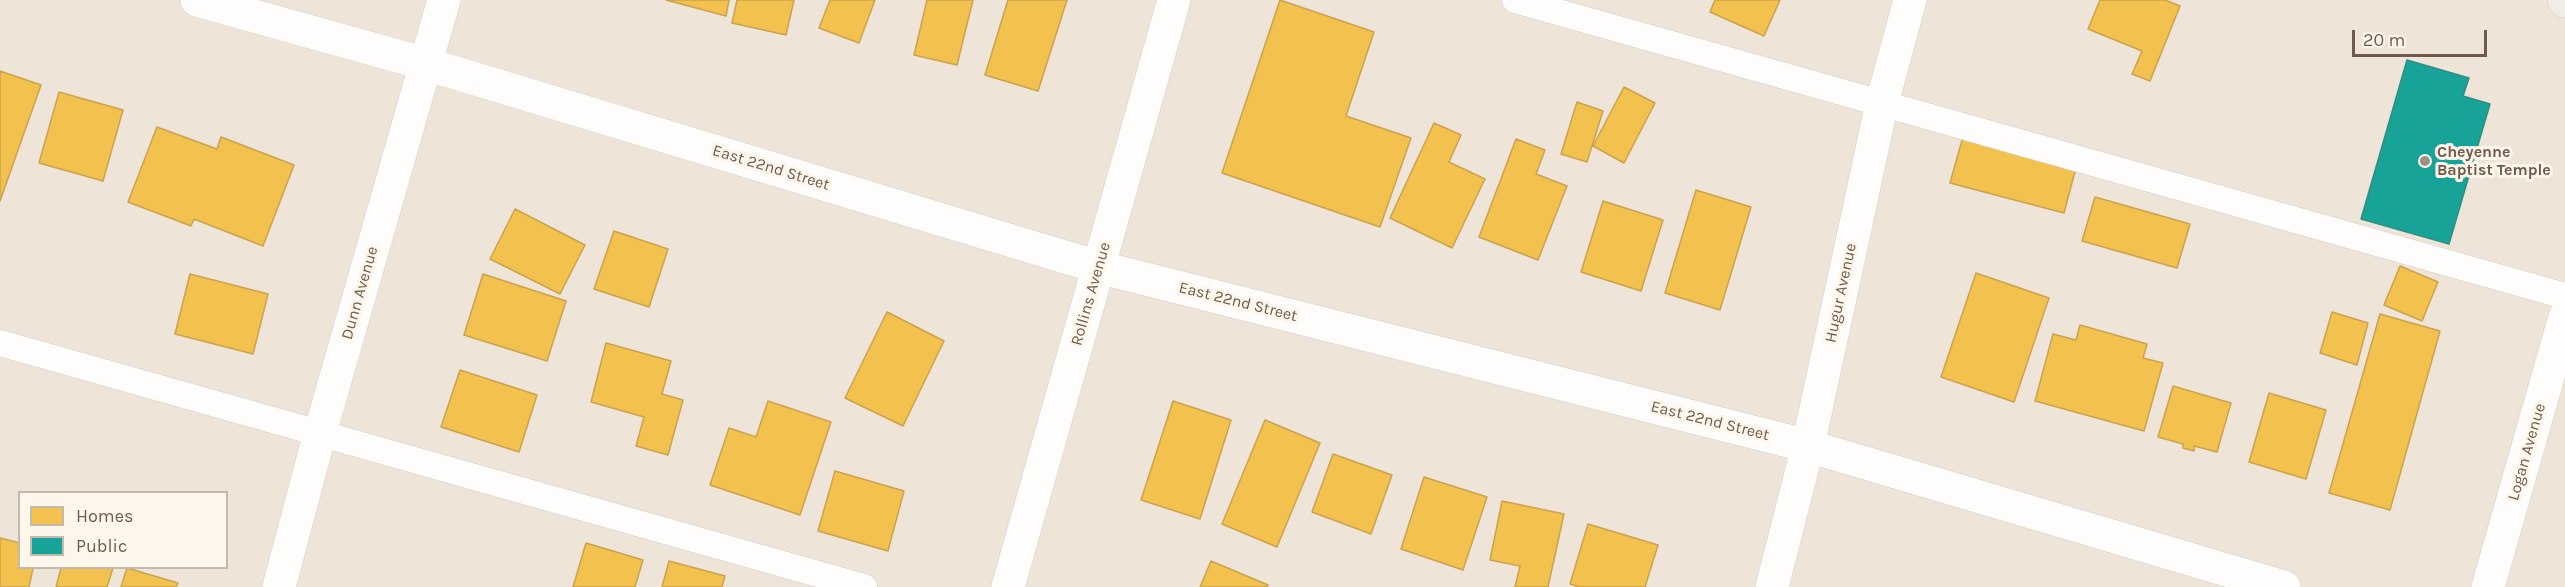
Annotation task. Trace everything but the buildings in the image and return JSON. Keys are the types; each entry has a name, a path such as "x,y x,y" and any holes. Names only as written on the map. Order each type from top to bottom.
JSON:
{"street":[{"name":"East 22nd Street","path":"197,0 426,64 1098,267 1808,446 2284,587"},
{"name":"Dunn Avenue","path":"279,587 320,433 444,0"},
{"name":"Rollins Avenue","path":"1008,587 1173,0"},
{"name":"Hugur Avenue","path":"1772,587 1808,446 1882,103 1910,0"},
{"name":"Logan Avenue","path":"2488,587 2557,382 2565,317"}],"lane":[{"path":"1515,0 2565,296"},
{"path":"0,343 864,587"}],"shaded area":[{"path":"0,0 2565,0 2565,587 0,587"}],"place":[{"name":"Cheyenne Baptist Temple","path":"2425,161"}]}
